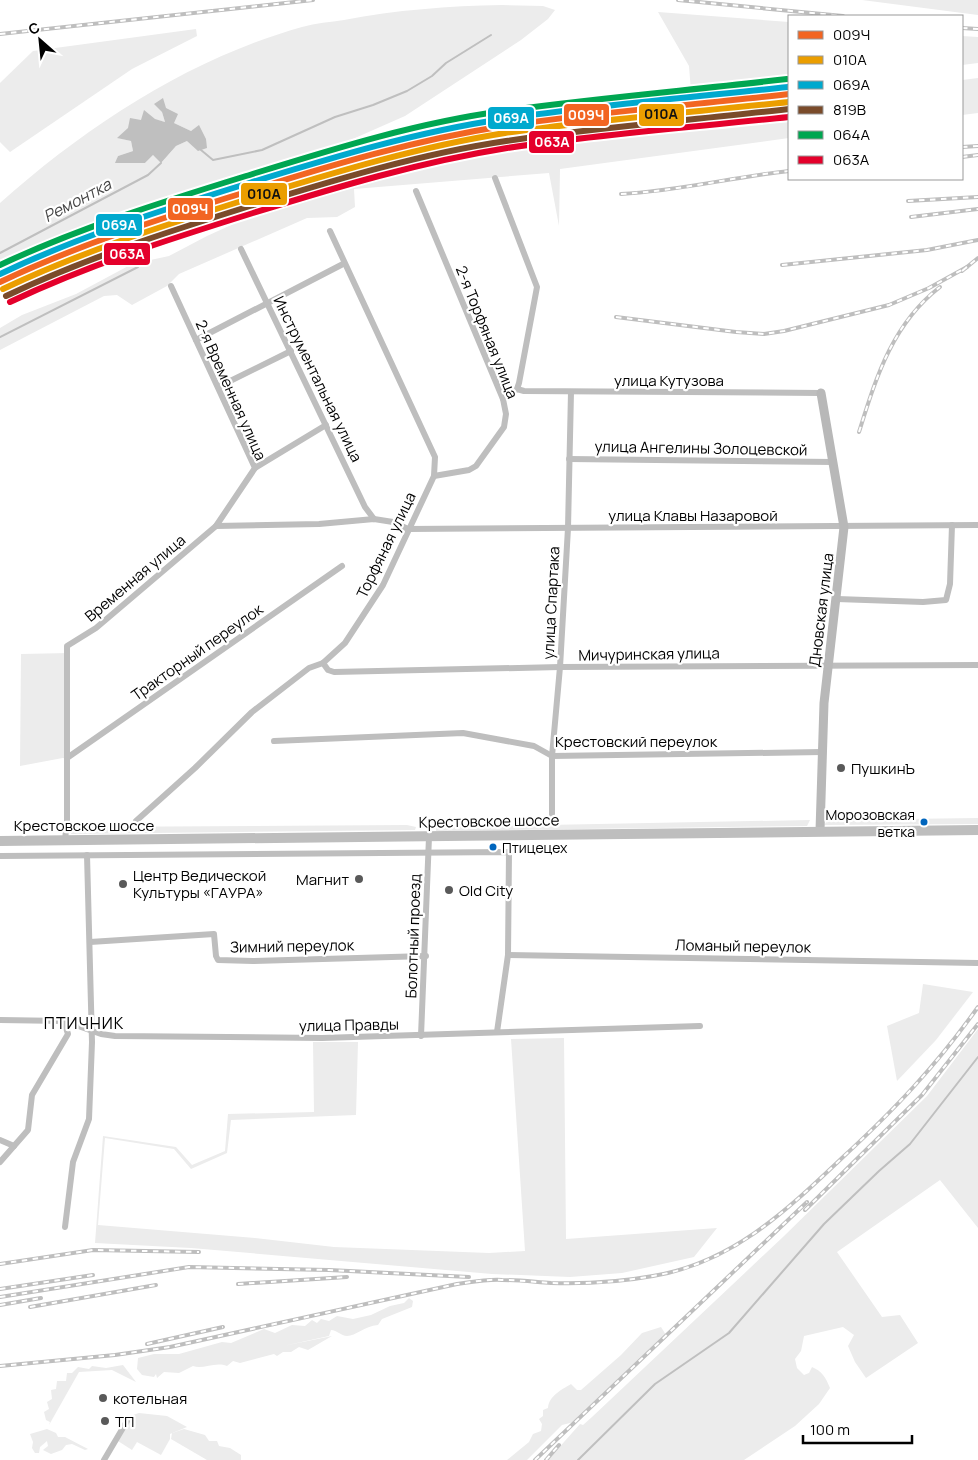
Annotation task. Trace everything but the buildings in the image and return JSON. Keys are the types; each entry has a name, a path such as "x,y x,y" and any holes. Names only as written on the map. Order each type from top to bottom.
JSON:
{"main road":[{"name":"Крестовское шоссе","path":"0,841 978,830"}],"street":[{"path":"495,178 537,287 517,389 504,399"},
{"name":"2-я Торфяная улица","path":"416,190 504,399 506,414 504,427 476,466 469,470 434,476"},
{"path":"330,231 343,264 409,398 435,458 434,476"},
{"name":"Инструментальная улица","path":"241,249 365,507 374,519"},
{"path":"196,340 343,264"},
{"name":"2-я Временная улица","path":"171,286 255,468 216,526"},
{"path":"218,387 291,351"},
{"name":"улица Кутузова","path":"517,389 524,391 571,392 821,393"},
{"name":"улица Спартака","path":"552,816 552,756 560,667 568,528 571,392"},
{"name":"Дновская улица","path":"820,831 824,703 844,527 821,393"},
{"path":"255,468 326,425"},
{"name":"улица Ангелины Золоцевской","path":"570,460 833,462"},
{"name":"Торфяная улица","path":"136,821 195,768 252,712 309,668 323,663 345,643 383,586 434,476"},
{"path":"216,526 319,524 374,519 394,522 408,529"},
{"path":"837,599 923,602 946,600 950,584 952,525"},
{"name":"улица Клавы Назаровой","path":"408,529 978,525"},
{"name":"Временная улица","path":"64,840 67,822 67,646 96,628 216,526"},
{"name":"Тракторный переулок","path":"67,758 342,566"},
{"name":"Мичуринская улица","path":"323,663 328,670 334,672 829,664 978,665"},
{"name":"Крестовский переулок","path":"274,741 463,732 534,746 552,756 822,752"},
{"name":"Болотный проезд","path":"421,1036 426,956 429,837"},
{"path":"0,856 509,852 508,955 497,1032"},
{"path":"65,1227 73,1162 89,1119 92,1042 90,1029 87,855"},
{"name":"Зимний переулок","path":"90,942 214,934 218,960 253,961 426,956"},
{"name":"Ломаный переулок","path":"508,955 978,963"},
{"name":"улица Правды","path":"0,1020 64,1021 101,1034 114,1036 322,1038 700,1026"},
{"path":"0,1162 28,1130 32,1095 68,1034 64,1021"},
{"path":"0,1140 14,1146"},
{"path":"104,1460 126,1421"}],"shaded area":[{"path":"862,0 978,0 978,15"},
{"path":"502,5 543,6 555,10 548,19 521,40 405,116 346,142 286,165 73,236 0,268 0,203 68,147 104,121 180,76 260,41 307,26 403,11","holes":["162,112 174,123 191,131 199,126 187,141 176,146 162,162 153,155 145,163 116,163 118,156 133,151 131,141 118,138 128,129 139,122 151,120 165,122"]},
{"path":"658,12 788,22 788,82 691,92 689,66"},
{"path":"196,29 197,36 132,69 10,152 0,142 0,83 33,51"},
{"path":"963,36 978,37 978,63 963,65"},
{"path":"978,78 978,113 963,115 963,80"},
{"path":"163,98 166,108 178,114 174,123 191,131 199,125 206,139 207,148 198,151 187,141 176,146 161,163 153,155 145,163 115,163 118,156 133,151 131,141 117,138 128,128 130,118 141,120 144,110 155,119 165,122 162,112 154,104"},
{"path":"788,101 788,138 560,169 559,226 549,173 354,189 355,207 337,217 307,218 179,274 167,286 132,305 117,295 104,296 0,350 0,328 22,315 76,294 132,264 169,256 251,216 275,209 325,183 426,158 454,149 538,137 553,131"},
{"path":"69,653 68,757 20,766 21,654"},
{"path":"978,818 978,824 824,825 828,820"},
{"path":"810,820 807,826 436,831 436,827"},
{"path":"407,825 416,827 415,830 71,834 74,827"},
{"path":"923,984 973,992 936,1040 897,1081 887,1026 919,1013"},
{"path":"978,1029 978,1228 940,1180 837,1252 882,1317 900,1315 918,1343 866,1378 855,1362 848,1346 854,1335 843,1327 804,1336 801,1351 795,1359 797,1368 804,1375 809,1373 812,1367 823,1375 830,1388 819,1404 795,1426 744,1460 548,1460 580,1424 583,1425 592,1417 784,1236 927,1096"},
{"path":"564,1038 566,1239 717,1228 694,1257 622,1273 570,1277 492,1274 191,1248 95,1243 103,1136 176,1147 192,1165 225,1151 228,1114 314,1112 313,1042 358,1042 356,1115 231,1120 227,1153 191,1169 174,1149 105,1138 98,1225 255,1238 334,1247 489,1253 525,1251 511,1039"},
{"path":"409,1298 413,1301 412,1307 382,1319 378,1325 350,1336 345,1336 331,1330 329,1336 283,1346 332,1336 308,1350 299,1347 291,1352 283,1352 277,1356 274,1354 240,1363 233,1361 227,1366 218,1364 201,1367 193,1366 179,1373 164,1372 157,1378 156,1374 154,1377 142,1375 137,1369 138,1358 154,1354 179,1354 222,1342 231,1343 264,1329 275,1333 292,1325 305,1326 312,1320 317,1323 321,1319 329,1321 337,1316 353,1319 371,1315 390,1306 404,1303"},
{"path":"661,1327 666,1335 574,1422 562,1425 527,1460 507,1460 529,1442 533,1434 541,1431 542,1424 539,1419 543,1416 543,1410 548,1408 556,1394 571,1384 577,1390 581,1390 621,1355 642,1333"},
{"path":"123,1365 136,1382 112,1370 79,1372 49,1425 50,1422 46,1420 44,1412 49,1409 47,1402 52,1399 51,1390 56,1389 57,1381 66,1381 67,1373 72,1373 78,1367 89,1369 92,1366 106,1368"},
{"path":"139,1413 167,1416 187,1427 170,1434 170,1439 161,1455 137,1442 132,1450 118,1441 133,1415"},
{"path":"47,1429 56,1433 58,1437 65,1437 88,1449 85,1450 72,1444 66,1445 62,1450 51,1454 43,1450 48,1446 47,1441 40,1447 39,1453 35,1453 32,1448 33,1442 30,1434"},
{"path":"184,1429 205,1435 209,1441 217,1441 219,1446 230,1448 241,1455 241,1460 207,1460 171,1439 172,1433"}],"waterway":[{"path":"201,150 213,160 262,150 335,117 373,105 407,91 432,76 446,63 491,35"},
{"name":"Ремонтка","path":"0,253 148,175 161,163"},
{"path":"0,337 138,267"},
{"path":"578,1460 655,1384 729,1333 824,1224 910,1144 978,1057"}],"railway":[{"path":"0,34 313,0"},
{"path":"678,0 833,15"},
{"path":"963,28 978,29"},
{"path":"963,147 978,146"},
{"path":"963,157 978,155"},
{"path":"621,194 663,190 788,171"},
{"path":"908,201 978,197"},
{"path":"911,217 978,209"},
{"path":"782,265 927,250 978,240"},
{"path":"962,271 978,258"},
{"path":"616,317 764,334 784,331 889,305 929,288 967,267"},
{"path":"859,432 879,372 898,335 909,318 940,287"},
{"path":"0,1366 115,1355 170,1347 457,1284 497,1280 551,1283 602,1282 653,1276 708,1260 733,1247 778,1215 861,1140 914,1086 946,1049 978,1007"},
{"path":"805,1210 922,1095 978,1024"},
{"path":"535,1460 807,1202"},
{"path":"0,1264 93,1250 199,1252"},
{"path":"0,1297 189,1267 329,1270 469,1277"},
{"path":"0,1289 93,1275"},
{"path":"238,1284 347,1277"},
{"path":"30,1307 156,1285"},
{"path":"0,1305 41,1298"},
{"path":"147,1344 223,1327"},
{"path":"546,1460 559,1445"}],"transit line":[{"name":"064А","path":"0,265 90,227 152,206 309,157 405,130 503,111 787,79"},
{"name":"069А","path":"0,274 60,248 152,214 405,138 470,124 539,114 788,87"},
{"name":"009Ч","path":"0,282 60,256 152,222 310,172 438,138 539,121 788,94"},
{"name":"010А","path":"3,289 63,263 155,229 248,199 407,153 472,139 540,128 788,102"},
{"name":"819В","path":"6,296 96,258 157,236 250,206 409,160 474,146 541,136 788,109"},
{"name":"063А","path":"10,302 99,264 160,243 316,194 442,160 542,143 788,117"}],"place":[{"name":"ПушкинЪ","path":"841,768"},
{"name":"Морозовская ветка","path":"924,822"},
{"name":"Птицецех","path":"493,847"},
{"name":"Магнит","path":"359,879"},
{"name":"Центр Ведической Культуры «ГАУРА»","path":"123,884"},
{"name":"Old City","path":"449,890"},
{"name":"котельная","path":"103,1398"},
{"name":"ТП","path":"105,1421"}],"district":[{"name":"ПТИЧНИК","path":"84,1023"}]}
